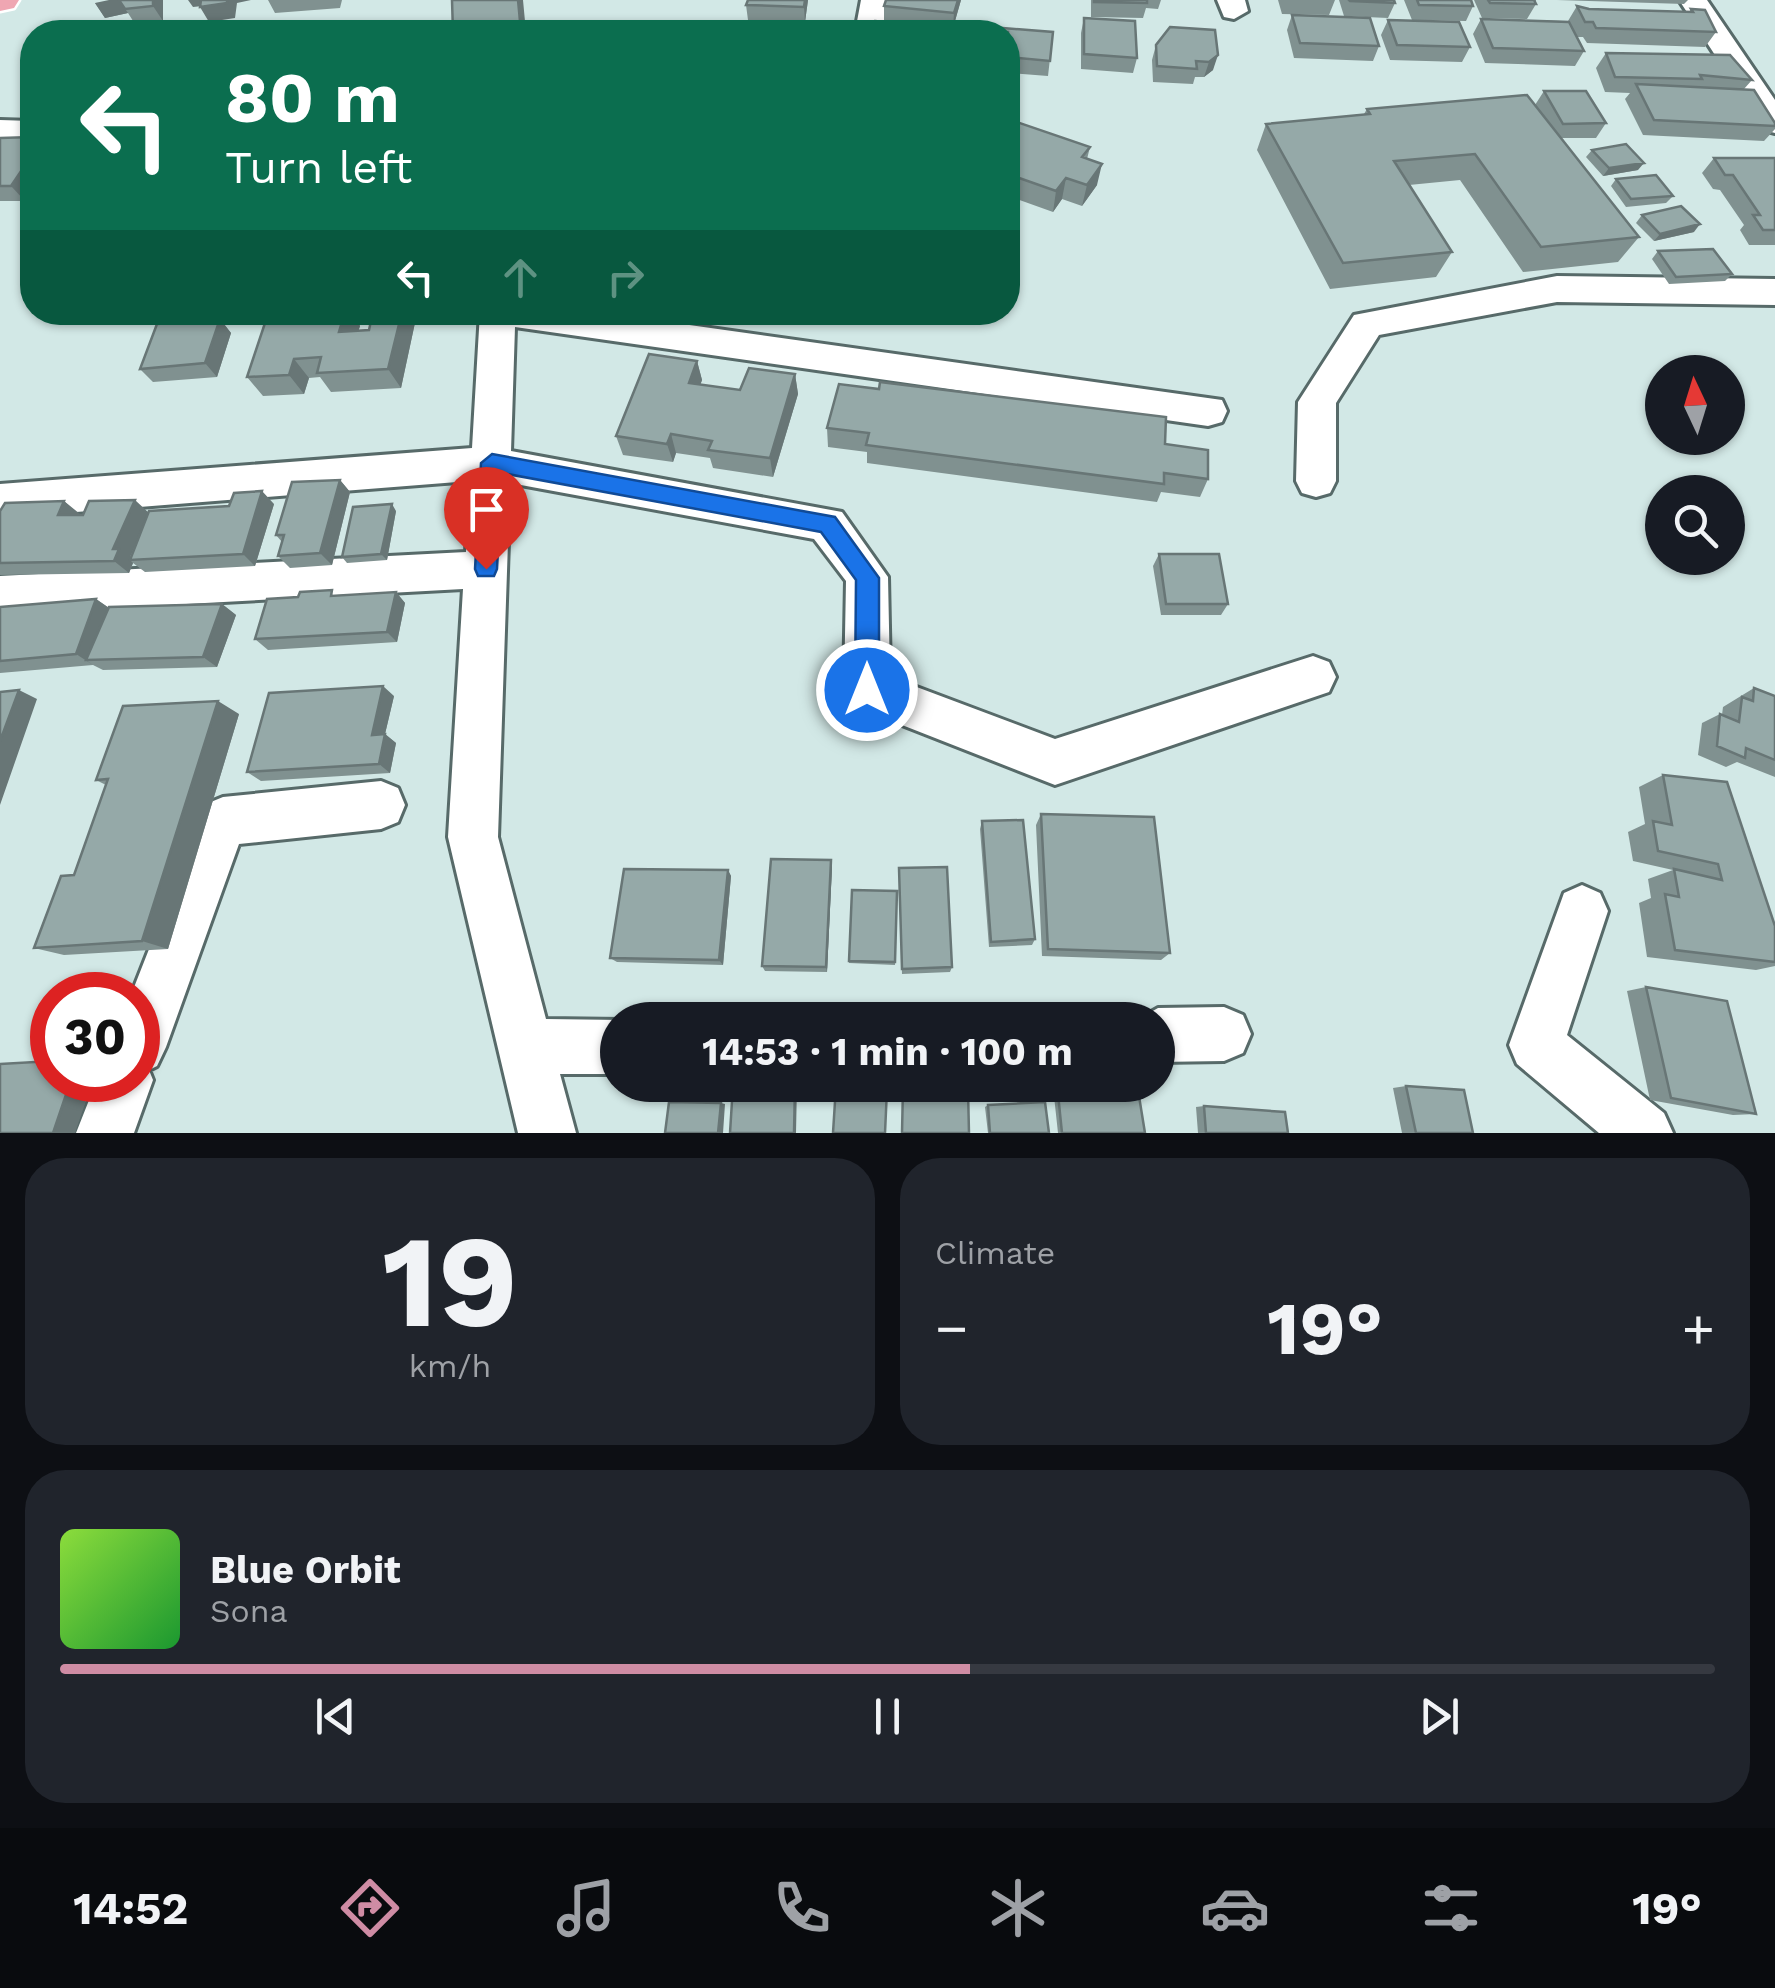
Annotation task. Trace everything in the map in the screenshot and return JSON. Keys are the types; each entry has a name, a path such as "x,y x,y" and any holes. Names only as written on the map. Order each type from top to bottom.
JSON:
{"street":[{"path":"1693,0 1775,123"},
{"path":"1316,480 1318,402 1367,324 1556,288 1775,292"},
{"path":"498,325 473,837 547,1133"},
{"path":"593,325 1208,410"},
{"path":"0,501 492,463 827,524 868,578 867,690 1055,762 1313,677"},
{"path":"0,594 486,569"},
{"path":"160,989 223,821 381,805"},
{"path":"1582,911 1536,1044 1644,1133"},
{"path":"1175,1035 1224,1034"},
{"path":"526,1047 600,1046"},
{"path":"105,1133 117,1102"}],"building":[{"path":"119,0 153,0 153,6 125,9"},
{"path":"201,0 227,0 227,3 200,7"},
{"path":"452,0 518,0 520,20 453,20"},
{"path":"748,0 805,0 804,7 746,5"},
{"path":"886,0 958,0 954,13 884,6"},
{"path":"1147,0 1147,3 1094,2"},
{"path":"1394,0 1395,3 1350,1"},
{"path":"1417,0 1471,0 1473,6 1419,5"},
{"path":"1488,0 1534,0 1536,4 1490,3"},
{"path":"1577,6 1705,10 1716,32 1596,28 1593,22 1585,22"},
{"path":"1292,15 1370,18 1379,46 1300,43"},
{"path":"1084,18 1135,21 1137,58 1084,54"},
{"path":"1481,19 1569,22 1584,51 1493,48"},
{"path":"1388,20 1459,22 1470,47 1397,45"},
{"path":"1170,27 1215,30 1218,55 1209,62 1196,61 1197,69 1157,66 1156,45"},
{"path":"1020,29 1053,32 1050,61 1020,58"},
{"path":"1606,53 1730,55 1752,80 1700,75 1702,79 1615,77"},
{"path":"1636,84 1754,90 1775,126 1654,120"},
{"path":"1544,91 1586,91 1606,123 1563,124"},
{"path":"1527,95 1639,237 1541,247 1475,154 1394,161 1452,252 1343,263 1266,124 1370,114 1367,109"},
{"path":"1020,123 1090,147 1082,157 1102,164 1087,185 1066,178 1056,191 1020,178"},
{"path":"20,137 20,173 11,186 0,186 0,138"},
{"path":"1626,144 1644,163 1609,168 1592,150"},
{"path":"1714,158 1775,158 1775,230 1763,230 1753,215 1760,215 1733,175 1725,175"},
{"path":"1656,175 1673,196 1631,199 1616,179"},
{"path":"1681,206 1700,224 1660,234 1642,215"},
{"path":"1713,249 1732,274 1676,277 1658,251"},
{"path":"157,325 218,325 205,363 140,369"},
{"path":"264,325 341,325 339,332 369,330 370,325 399,325 388,369 317,373 321,357 294,359 289,375 247,377"},
{"path":"649,354 697,361 689,383 740,390 749,368 795,374 770,458 708,450 712,441 671,434 667,444 616,436"},
{"path":"880,382 1166,417 1165,444 1208,450 1208,479 1164,473 1164,484 866,445 869,433 827,428 839,384 879,389"},
{"path":"340,480 320,553 278,556 284,535 276,535 292,482"},
{"path":"262,491 243,554 130,560 149,511 229,506 234,493"},
{"path":"135,500 113,549 119,549 114,561 0,563 0,511 5,503 64,501 58,515 83,515 89,501"},
{"path":"392,504 381,554 342,557 353,507"},
{"path":"1159,554 1219,554 1228,604 1166,604"},
{"path":"332,590 331,596 396,592 387,632 255,639 267,599"},
{"path":"96,599 76,654 0,661 0,607"},
{"path":"222,604 203,657 86,660 109,607"},
{"path":"383,686 372,735 385,734 379,764 247,772 269,693"},
{"path":"1754,688 1775,696 1775,760 1746,748 1745,758 1717,746 1720,714 1739,722 1742,697 1753,701"},
{"path":"19,690 0,741 0,692"},
{"path":"218,701 142,941 34,948 61,876 74,875 108,779 96,780 123,706"},
{"path":"1663,775 1727,782 1775,926 1775,962 1675,950 1665,894 1679,897 1674,869 1722,880 1718,864 1658,851 1653,821 1672,825"},
{"path":"1041,814 1154,817 1170,953 1048,949"},
{"path":"1023,820 1035,939 991,942 982,821"},
{"path":"771,859 831,860 826,967 762,966"},
{"path":"947,867 952,967 902,969 899,868"},
{"path":"624,869 728,870 719,960 610,958"},
{"path":"852,890 897,891 895,962 849,961"},
{"path":"1646,987 1727,1001 1756,1114 1671,1098"},
{"path":"30,1062 30,1102 64,1102 53,1133 0,1133 0,1064"},
{"path":"1406,1086 1464,1090 1473,1133 1416,1133"},
{"path":"669,1102 721,1103 718,1133 665,1133"},
{"path":"732,1102 795,1102 794,1133 730,1133"},
{"path":"835,1102 886,1102 885,1133 833,1133"},
{"path":"903,1102 968,1102 969,1133 902,1133"},
{"path":"1045,1102 1049,1133 990,1133 988,1105"},
{"path":"1059,1102 1140,1102 1145,1133 1062,1133"},
{"path":"1204,1106 1285,1112 1288,1133 1206,1133"}],"route":[{"path":"486,569 492,463 827,524 868,578 867,690"}]}
